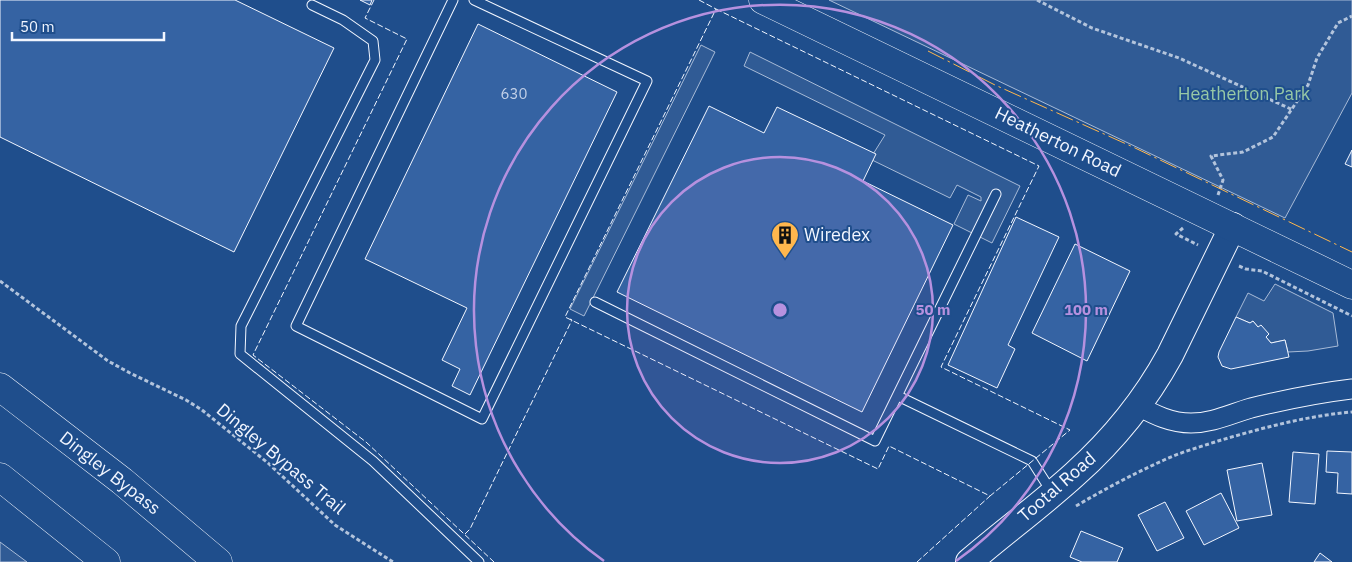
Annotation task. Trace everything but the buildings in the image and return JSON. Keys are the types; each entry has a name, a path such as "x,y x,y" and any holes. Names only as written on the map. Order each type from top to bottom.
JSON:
{"main road":[{"name":"Heatherton Road","path":"763,0 1352,285"},
{"name":"Tootal Road","path":"969,562 1062,501 1099,452 1138,406 1159,375 1233,226"},
{"name":"Dingley Bypass","path":"0,387 122,481 218,562"},
{"path":"0,477 106,562"}],"street":[{"path":"1138,406 1159,417 1177,422 1192,423 1214,421 1248,409 1289,399 1352,389"}],"lane":[{"path":"453,0 296,326 482,419 647,82 474,0"},
{"path":"312,5 343,20 373,41 375,60 241,326 240,354 373,462 479,562"},
{"path":"594,302 875,442 996,194"},
{"path":"898,396 1032,461 1062,501"}],"path":[{"path":"1037,0 1092,28 1179,58 1293,110"},
{"path":"1352,16 1338,23 1317,58 1308,85 1293,110 1273,137 1243,152 1211,156 1223,180 1218,197 1176,234 1246,269 1262,271 1352,316"},
{"name":"Dingley Bypass Trail","path":"0,281 108,361 202,410 268,463 335,524 393,562"},
{"path":"1062,501 1128,477 1166,459 1199,447 1287,422 1327,414 1352,412"}],"shaded area":[{"name":"Heatherton Park","path":"829,0 1352,0 1352,93 1285,218"},
{"path":"701,45 715,52 584,316 570,309"},
{"path":"750,52 1020,186 992,243 954,224 968,195 981,201 981,197 957,185 950,198 870,159 885,135 744,66"},
{"path":"1275,284 1333,313 1338,346 1288,352 1285,340 1271,343 1253,321 1250,323 1236,317 1248,293 1264,301"},
{"path":"0,542 27,562 0,562"}],"fence":[{"path":"374,0 365,18 407,39 253,355 366,442 494,562"},
{"path":"699,0 716,9"},
{"path":"716,9 1039,166 941,367 1070,430 990,496 889,446 878,469 565,317 716,9"},
{"path":"465,534 470,529 572,320 570,319"},
{"path":"917,562 990,496"}],"power":[{"path":"928,51 995,85 1133,147 1352,252"}],"place":[{"name":"Wiredex","path":"785,259"}]}
